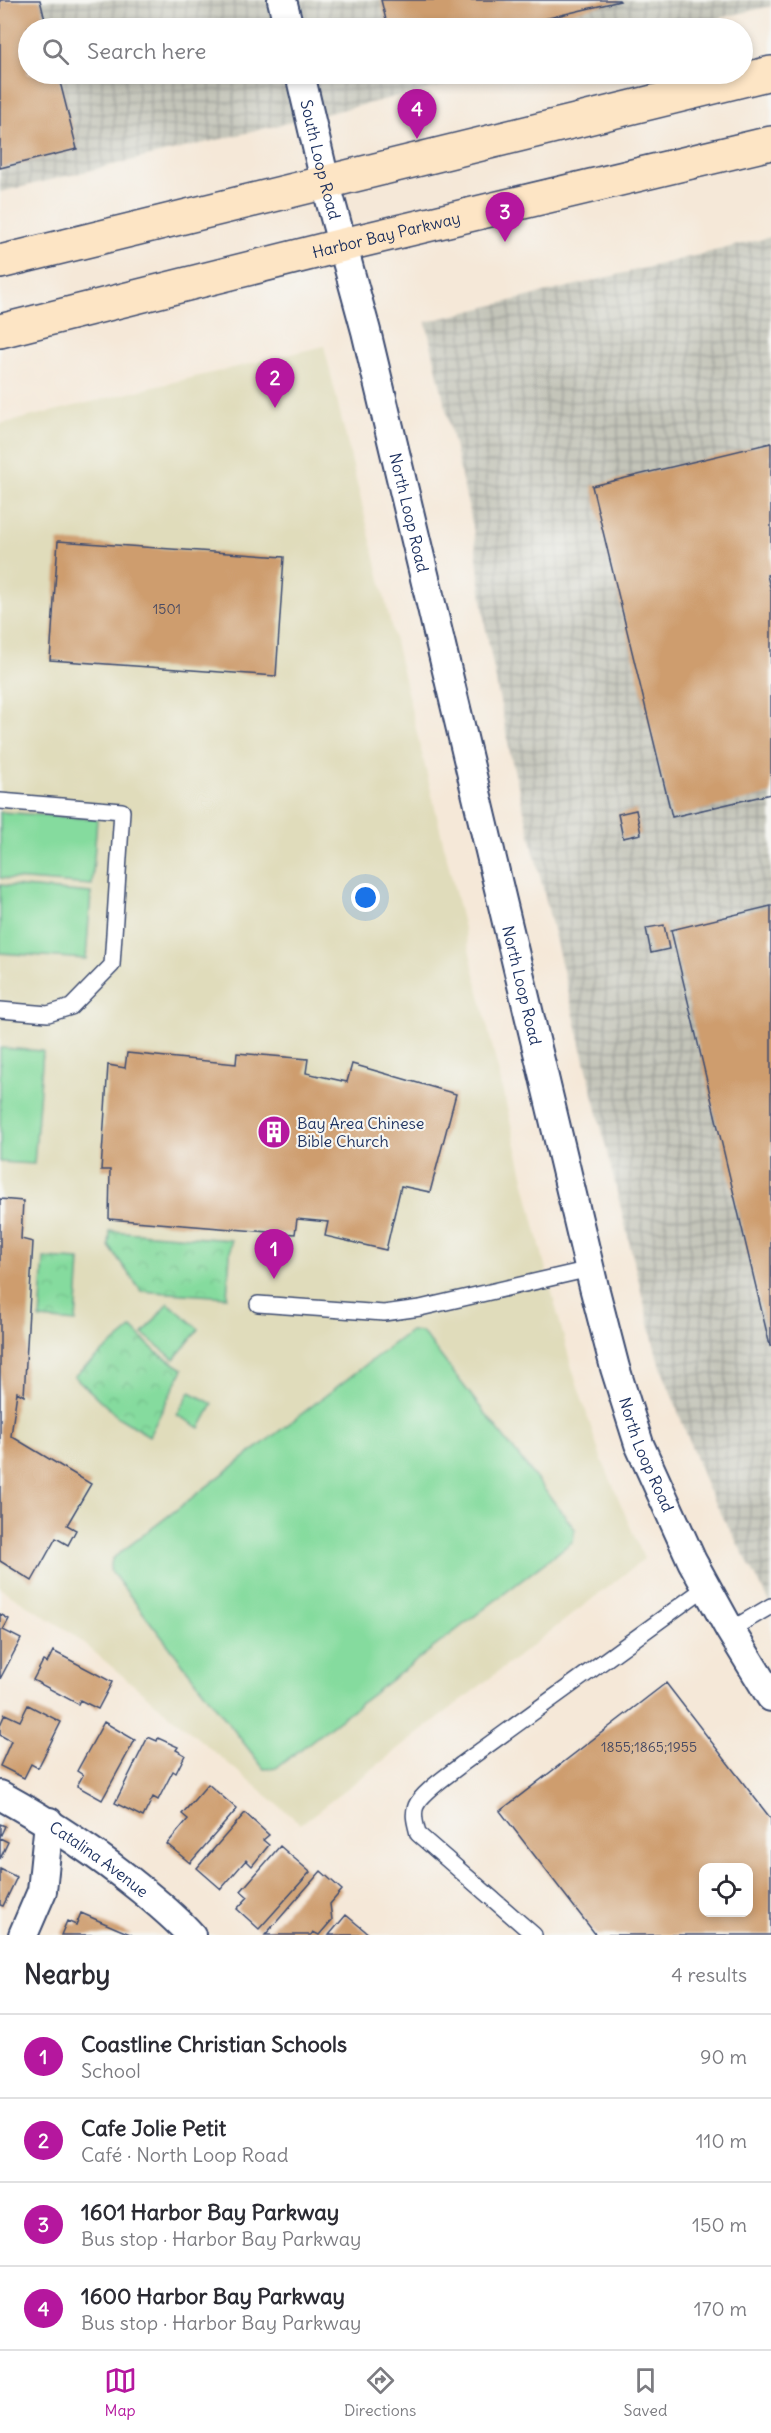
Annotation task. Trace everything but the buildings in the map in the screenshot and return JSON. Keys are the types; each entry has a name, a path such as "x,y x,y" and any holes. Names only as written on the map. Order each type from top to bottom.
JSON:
{"main road":[{"path":"753,77 771,73"},
{"path":"0,262 726,84"},
{"name":"Harbor Bay Parkway","path":"0,331 343,245 771,143"}],"street":[{"path":"282,0 286,18"},
{"name":"South Loop Road","path":"302,84 343,245"},
{"name":"North Loop Road","path":"343,245 366,331 615,1368 639,1444 706,1587 771,1697"},
{"name":"Catalina Avenue","path":"0,1795 49,1822 90,1850 178,1920 191,1935"},
{"path":"23,1935 42,1891 47,1862 49,1822"}],"lane":[{"path":"0,801 122,811 112,965 71,1007 48,1014 0,1010"},
{"path":"258,1304 384,1313 420,1308 590,1269"},
{"path":"534,1935 418,1834 414,1818 416,1805 428,1791 462,1764 706,1587"},
{"path":"730,1630 771,1606"}],"shaded area":[{"path":"0,0 771,0 771,6 720,18 18,18 18,84 449,84 0,192"},
{"path":"771,237 771,1604 707,1488 657,1356 510,753 485,624 474,532 426,322"},
{"path":"324,346 545,1266 571,1365 600,1455 644,1559 301,1824 70,1632 0,1588 0,424"}],"green space":[{"path":"0,812 97,819 92,885 0,878"},
{"path":"0,885 91,893 86,959 0,953"},
{"path":"0,1048 43,1051 34,1164 0,1162"},
{"path":"110,1231 231,1240 227,1297 141,1291 109,1246"},
{"path":"44,1258 80,1260 76,1322 40,1319"},
{"path":"168,1303 199,1329 174,1359 143,1334"},
{"path":"132,1328 156,1352 183,1369 149,1436 118,1417 74,1376"},
{"path":"410,1331 422,1332 575,1529 573,1541 276,1768 264,1769 110,1570 112,1559"},
{"path":"190,1392 213,1404 200,1428 177,1415"}],"place":[{"name":"1600 Harbor Bay Parkway","path":"417,139"},
{"name":"1601 Harbor Bay Parkway","path":"505,242"},
{"name":"Cafe Jolie Petit","path":"275,408"},
{"name":"Bay Area Chinese Bible Church","path":"274,1132"},
{"name":"Coastline Christian Schools","path":"274,1279"}]}
